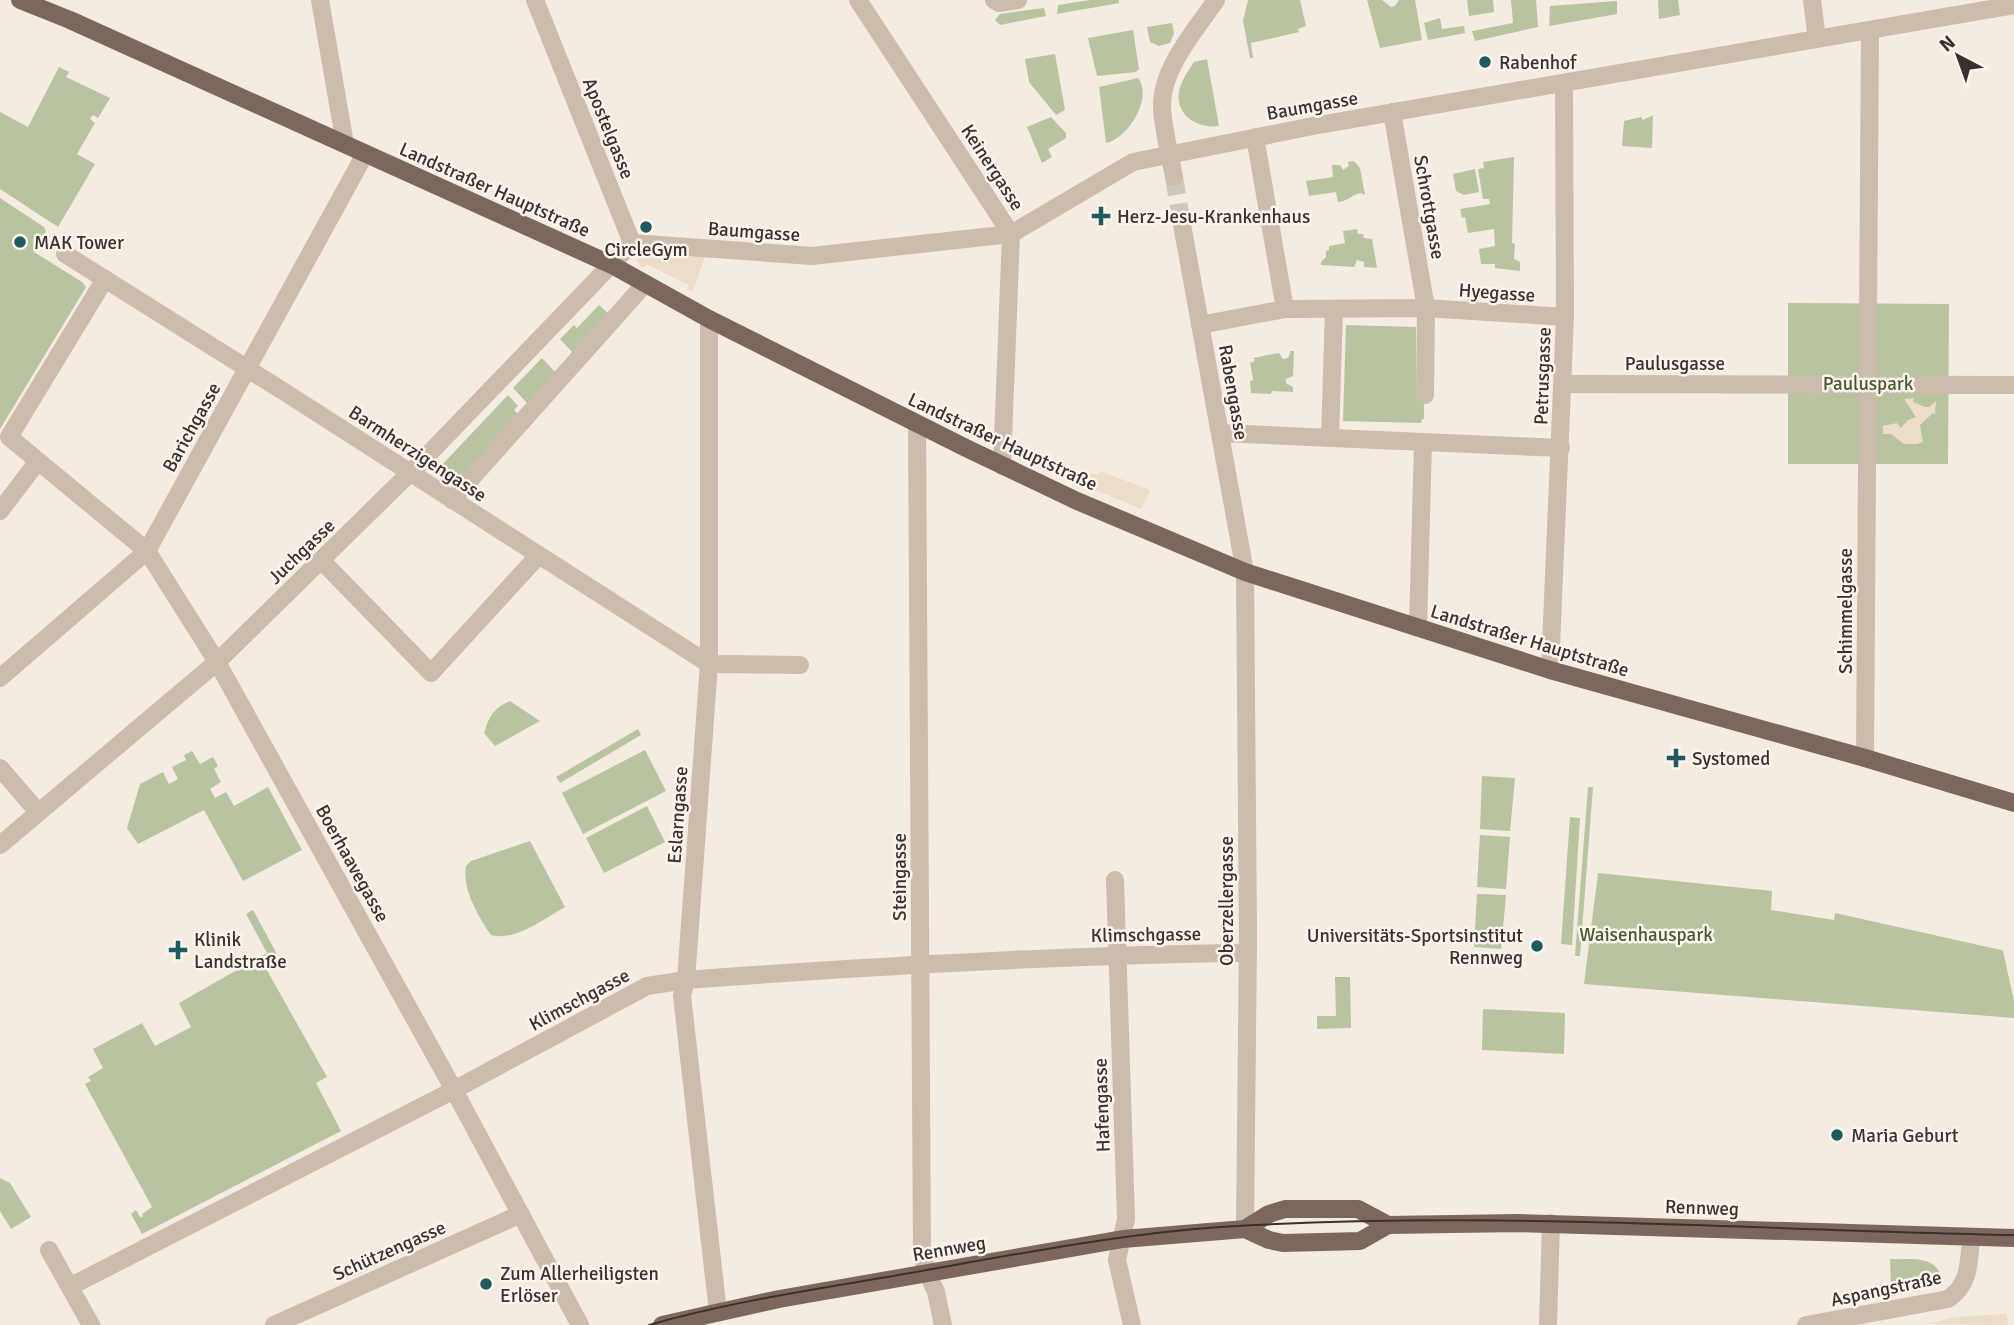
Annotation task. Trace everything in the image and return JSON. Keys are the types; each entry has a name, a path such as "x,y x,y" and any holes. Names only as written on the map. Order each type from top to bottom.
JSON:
{"main road":[{"name":"Landstraßer Hauptstraße","path":"20,0 70,20 612,265 709,319 1002,466 1245,572 1550,670 1865,758 2014,803"},
{"name":"Rennweg","path":"662,1325 718,1312 1123,1239 1245,1229 1269,1214 1285,1209 1358,1209 1388,1225 1551,1223 2014,1238"},
{"name":"Rennweg","path":"1245,1229 1283,1243 1339,1242 1360,1241 1388,1225"}],"street":[{"path":"320,0 345,145"},
{"name":"Apostelgasse","path":"535,0 632,243"},
{"name":"Keinergasse","path":"859,0 1011,234 1002,466"},
{"path":"996,2 1018,0"},
{"path":"1174,177 1162,106 1165,86 1185,46 1216,0"},
{"path":"1812,0 1816,39"},
{"name":"Baumgasse","path":"632,243 813,256 1011,234 1133,162 1392,112 2014,5"},
{"name":"Schimmelgasse","path":"1865,758 1870,30"},
{"name":"Petrusgasse","path":"1550,670 1565,317 1564,83"},
{"name":"Schrottgasse","path":"1392,112 1426,308 1425,395"},
{"path":"1255,137 1285,309"},
{"name":"Barichgasse","path":"0,678 147,551 365,154"},
{"name":"Rabengasse","path":"1181,219 1245,572"},
{"path":"612,265 632,243"},
{"name":"Barmherzigengasse","path":"65,254 709,664"},
{"name":"Juchgasse","path":"0,845 218,662 411,473 612,265"},
{"name":"Boerhaavegasse","path":"105,279 9,437 147,551 218,662 580,1325"},
{"path":"452,500 644,285"},
{"name":"Hyegasse","path":"1334,309 1426,308 1565,317"},
{"path":"1200,325 1285,309 1334,309 1330,438"},
{"name":"Eslarngasse","path":"709,319 709,664 686,980 682,996 718,1312"},
{"name":"Paulusgasse","path":"1563,384 2014,385"},
{"name":"Steingasse","path":"916,424 922,1255 936,1293 943,1325"},
{"path":"1220,433 1561,448"},
{"path":"1418,628 1423,442"},
{"path":"0,511 38,461"},
{"path":"322,561 431,673 538,556"},
{"name":"Oberzellergasse","path":"1245,572 1245,1229"},
{"path":"709,664 800,664"},
{"path":"0,768 38,812"},
{"name":"Hafengasse","path":"1115,880 1126,1219 1118,1260 1132,1325"},
{"name":"Klimschgasse","path":"71,1286 454,1090 648,986 686,980 920,964 1116,954 1247,953"},
{"name":"Schützengasse","path":"274,1325 521,1214"},
{"path":"1548,1325 1551,1223"},
{"name":"Aspangstraße","path":"1806,1325 1948,1299 1967,1277 1971,1238"},
{"path":"49,1250 91,1325"}],"green space":[{"path":"1090,0 1119,0 1119,3 1057,14 1058,5"},
{"path":"1248,0 1300,0 1306,26 1298,29 1299,32 1251,43 1253,58 1250,58 1243,21"},
{"path":"1367,0 1382,0 1391,7 1399,0 1415,0 1422,40 1380,48"},
{"path":"1467,0 1493,0 1494,12 1469,16"},
{"path":"1511,0 1536,0 1538,27 1475,41 1472,31 1513,23"},
{"path":"1658,0 1678,0 1680,15 1659,19"},
{"path":"1617,1 1617,14 1549,26 1550,6"},
{"path":"1044,8 1046,16 1000,25 995,20 1000,14"},
{"path":"1440,18 1442,29 1464,26 1465,33 1428,40 1424,23"},
{"path":"1172,23 1174,33 1170,43 1159,46 1150,42 1147,27"},
{"path":"1133,30 1139,69 1136,72 1097,76 1088,38"},
{"path":"1055,54 1065,110 1056,115 1029,82 1025,59"},
{"path":"1207,59 1219,126 1196,123 1184,114 1179,100 1181,84 1194,62"},
{"path":"59,67 69,72 66,77 110,98 98,118 93,115 90,119 95,123 77,154 95,164 58,227 0,189 0,112 28,127"},
{"path":"1138,78 1143,95 1141,106 1123,133 1106,143 1099,87"},
{"path":"1653,115 1652,148 1622,146 1624,121 1641,117 1643,120"},
{"path":"1051,117 1066,133 1066,138 1048,149 1052,157 1042,163 1027,127"},
{"path":"1514,157 1512,243 1515,244 1514,259 1520,262 1520,271 1495,268 1495,264 1481,264 1479,249 1495,246 1494,229 1468,233 1465,217 1462,218 1460,209 1490,204 1489,199 1483,199 1478,169 1484,168 1483,162"},
{"path":"1354,161 1360,168 1365,195 1361,193 1338,202 1336,192 1309,196 1306,181 1333,177 1332,165 1340,165 1343,170 1349,166 1348,162"},
{"path":"1475,169 1479,192 1464,195 1456,191 1453,174"},
{"path":"0,198 44,227 46,232 34,252 86,287 0,429"},
{"path":"1357,229 1358,234 1363,234 1364,238 1372,239 1377,268 1364,267 1364,262 1357,260 1354,267 1321,265 1329,246 1345,243 1343,231"},
{"name":"Pauluspark","path":"1788,303 1949,304 1948,464 1788,464"},
{"path":"599,305 610,315 572,352 560,339 574,325 577,328"},
{"path":"1346,325 1416,327 1416,398 1424,399 1424,419 1421,423 1343,421"},
{"path":"1291,351 1294,351 1293,376 1286,379 1286,383 1293,387 1293,392 1251,393 1250,381 1253,380 1250,361 1252,363 1255,360 1253,358 1279,353 1283,359 1288,358"},
{"path":"542,358 556,373 528,404 513,388"},
{"path":"508,395 518,406 514,410 519,415 458,482 438,469"},
{"path":"510,701 540,721 495,746 484,733 486,727 496,710"},
{"path":"638,729 641,735 560,783 556,777"},
{"path":"645,750 666,791 583,834 562,793"},
{"path":"192,751 200,764 213,757 218,766 214,769 221,782 210,789 215,798 226,792 234,806 268,787 302,850 243,881 204,810 138,844 127,828 140,784 163,772 169,784 178,779 172,767 186,760 184,755"},
{"path":"1482,776 1515,778 1510,831 1480,829"},
{"path":"1588,787 1593,787 1580,956 1575,956"},
{"path":"647,806 665,842 604,873 586,838"},
{"path":"1570,817 1580,818 1572,945 1561,944"},
{"path":"1480,835 1510,837 1506,889 1477,887"},
{"path":"530,841 565,907 520,932 491,935 476,911 469,893 466,866 471,861"},
{"name":"Waisenhauspark","path":"1598,873 1772,891 1771,910 1834,920 1835,913 2001,950 2014,1001 2014,1018 1584,984"},
{"path":"1477,894 1506,895 1501,949 1474,947"},
{"path":"253,910 278,956 264,965 327,1077 316,1083 341,1131 142,1234 131,1214 136,1210 141,1218 142,1214 152,1207 85,1084 91,1081 88,1077 103,1068 93,1049 142,1023 155,1046 191,1027 179,1003 267,953 246,914"},
{"path":"1335,977 1350,977 1351,1028 1317,1029 1317,1016 1336,1016"},
{"path":"1483,1009 1565,1013 1564,1054 1482,1050"},
{"path":"0,1178 10,1183 31,1217 11,1229 0,1211"},
{"path":"404,1245 408,1251 348,1279 345,1273"},
{"path":"1890,1259 1924,1260 1939,1271 1935,1280 1923,1286 1891,1290"}],"shaded area":[{"path":"641,252 706,253 693,291 687,289 689,285 646,264 643,268 640,266 637,259"},
{"path":"1914,398 1913,402 1925,407 1936,401 1935,414 1920,425 1923,442 1904,444 1891,434 1883,434 1883,426 1897,423 1901,428 1908,420 1916,417 1904,399"},
{"path":"1100,471 1150,490 1141,509 1085,485 1091,473 1098,475"},
{"path":"2006,1314 2008,1325 1925,1324 1957,1317"}],"tunnel":[{"path":"1174,177 1181,219"}],"tram line":[{"path":"649,1325 770,1297 1015,1254 1138,1235 1220,1227 1419,1220 2014,1235"}],"place":[{"name":"Rabenhof","path":"1485,62"},
{"name":"Herz-Jesu-Krankenhaus","path":"1101,216"},
{"name":"CircleGym","path":"646,227"},
{"name":"MAK Tower","path":"20,242"},
{"name":"Systomed","path":"1676,758"},
{"name":"Universitäts-Sportsinstitut Rennweg","path":"1537,946"},
{"name":"Klinik Landstraße","path":"178,950"},
{"name":"Maria Geburt","path":"1837,1135"},
{"name":"Zum Allerheiligsten Erlöser","path":"486,1284"}]}
